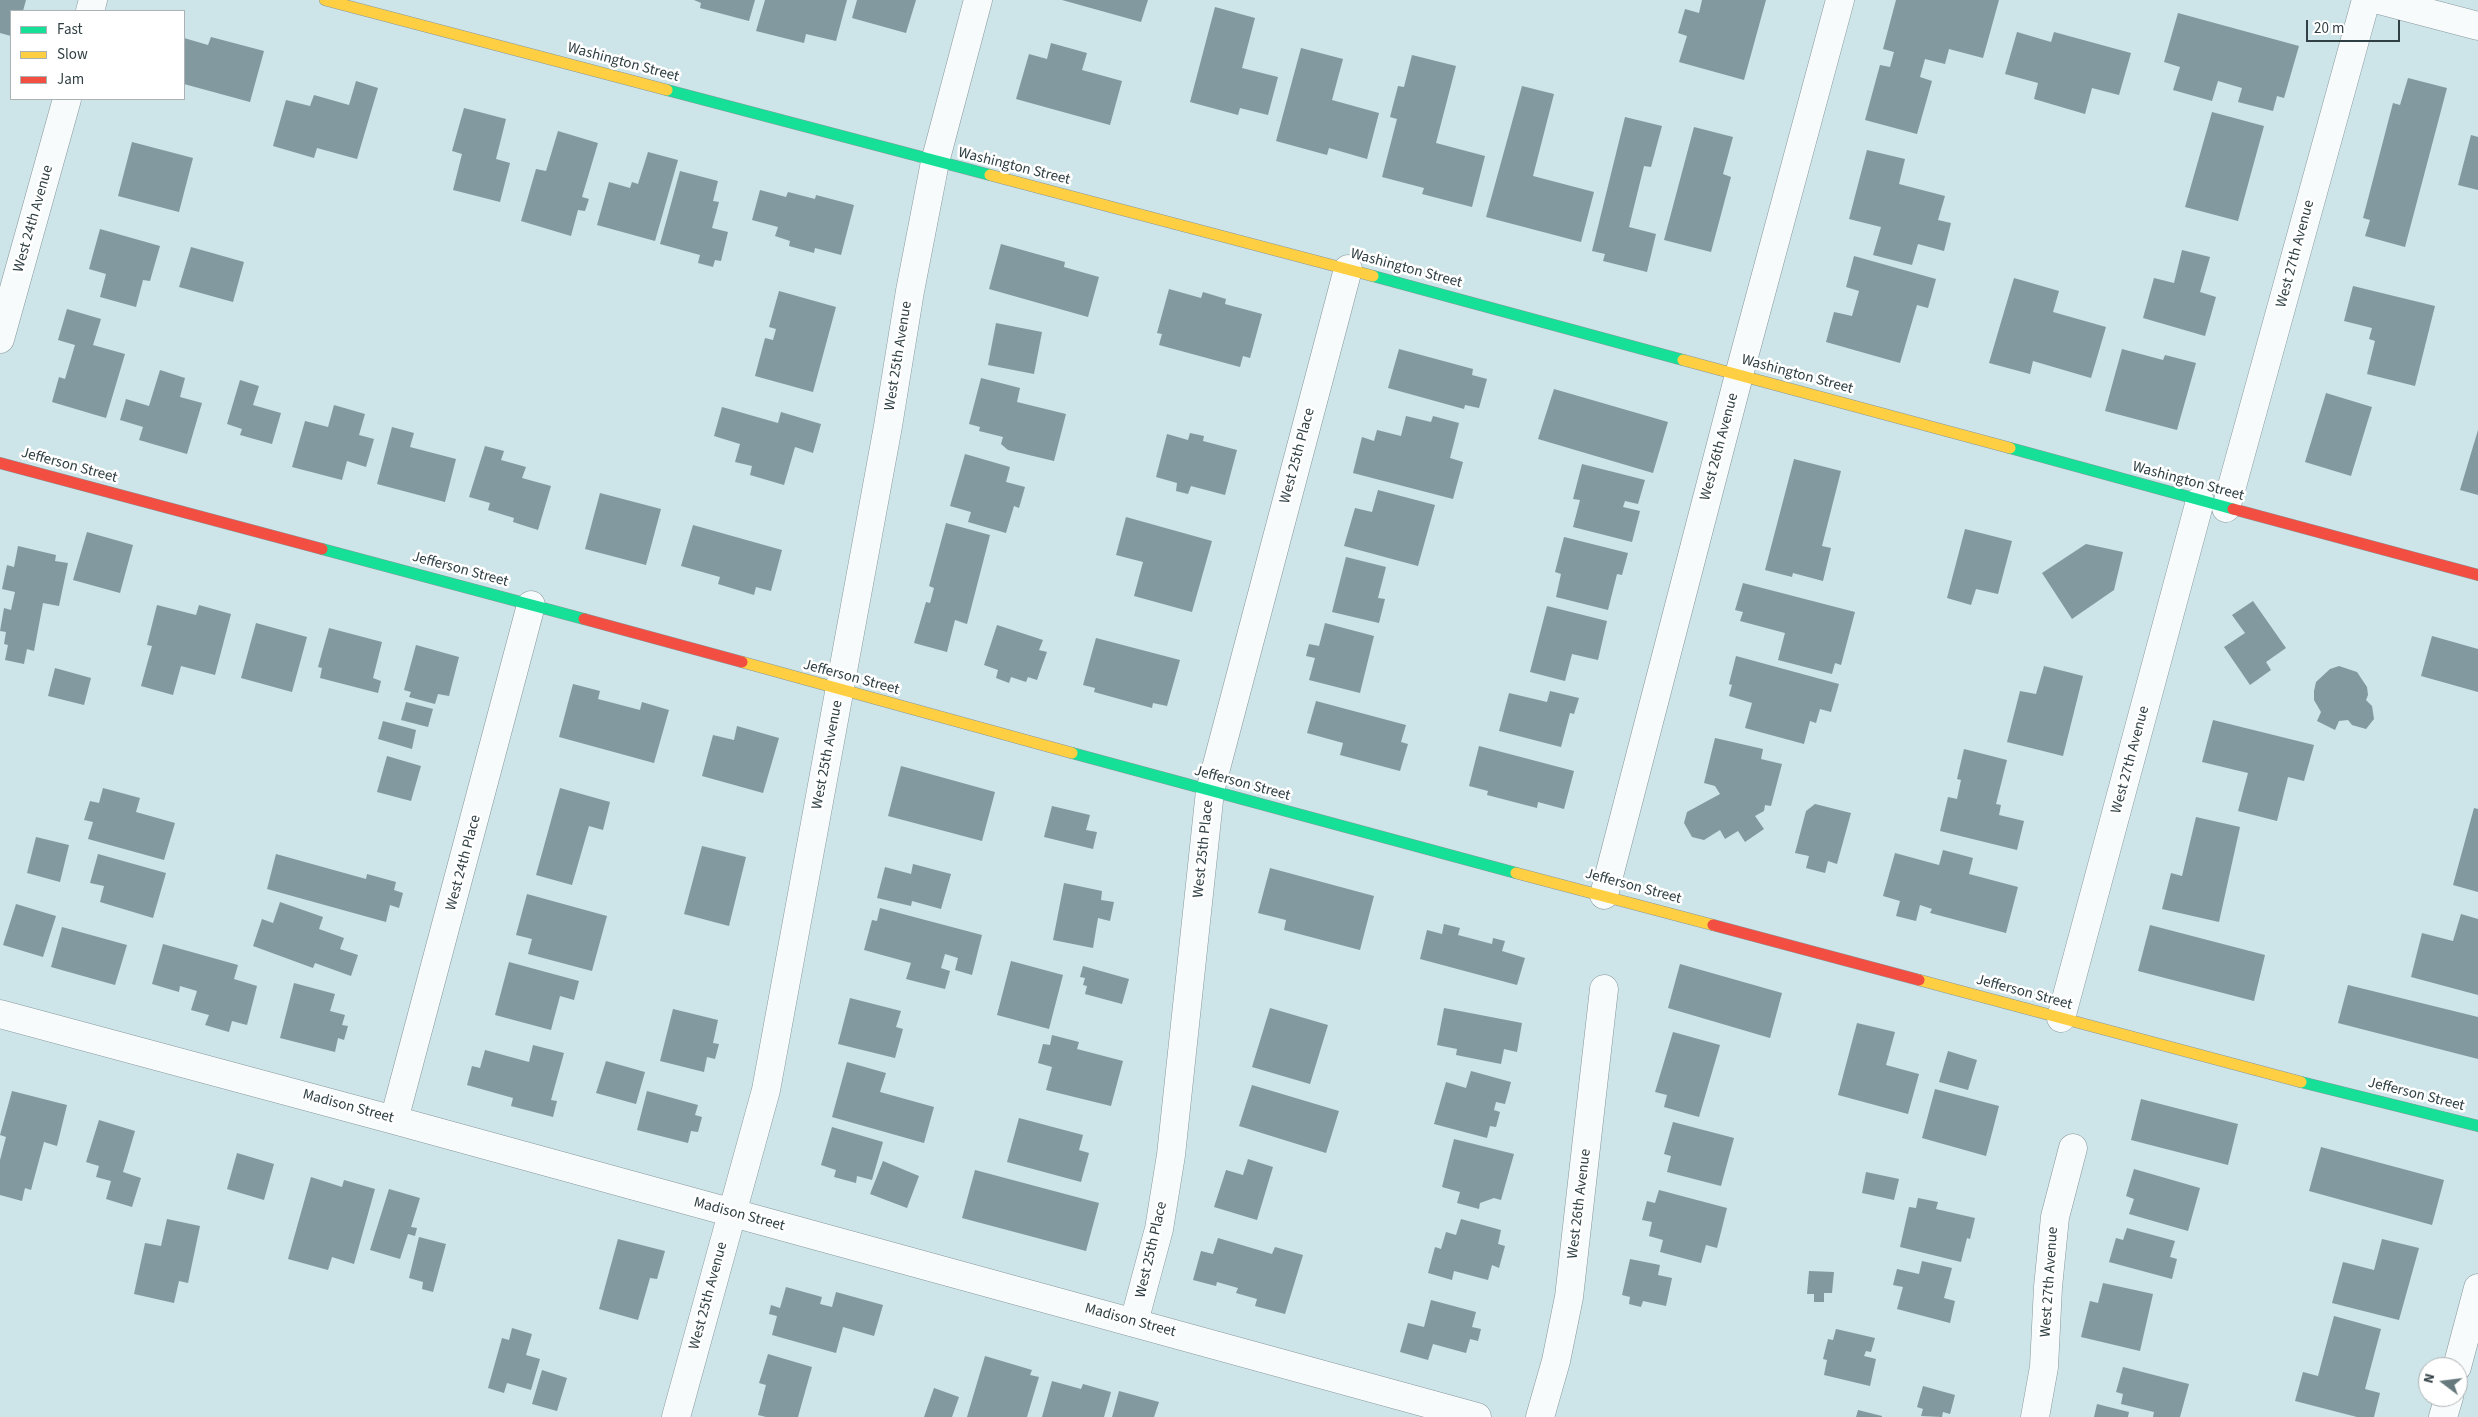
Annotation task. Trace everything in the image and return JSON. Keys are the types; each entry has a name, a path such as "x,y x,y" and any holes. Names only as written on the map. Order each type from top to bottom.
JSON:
{"street":[{"name":"Washington Street","path":"325,0 936,162 1348,268 2478,575"},
{"name":"West 25th Avenue","path":"676,1417 766,1090 888,426 910,291 936,162 978,0"},
{"name":"West 26th Avenue","path":"1604,895 1738,375 1840,0"},
{"name":"West 27th Avenue","path":"2061,1018 2213,504 2366,0"},
{"path":"2379,0 2478,26"},
{"name":"West 24th Avenue","path":"0,339 67,100"},
{"name":"West 25th Place","path":"1134,1322 1159,1229 1172,1155 1210,791 1348,268"},
{"name":"Jefferson Street","path":"0,463 532,605 1210,791 2061,1018 2478,1126"},
{"name":"West 24th Place","path":"394,1120 532,605"},
{"name":"West 26th Avenue","path":"1540,1417 1556,1361 1569,1297 1604,989"},
{"name":"Madison Street","path":"0,1014 1477,1417"},
{"name":"West 27th Avenue","path":"2035,1417 2044,1367 2048,1287 2055,1218 2073,1148"},
{"path":"2460,1357 2478,1288"}],"building":[{"path":"0,0 26,0 23,10 10,10 10,36 0,33"},
{"path":"694,0 755,0 749,21 700,8 701,3"},
{"path":"765,0 847,0 836,41 806,34 804,43 756,31"},
{"path":"857,0 916,0 906,33 852,18"},
{"path":"1062,0 1148,0 1141,22"},
{"path":"1702,0 1766,0 1744,80 1679,62 1687,36 1678,33 1685,9 1699,13"},
{"path":"1896,0 1999,0 1983,58 1949,49 1945,64 1925,59 1920,77 1932,81 1917,134 1865,120 1880,65 1890,67 1894,52 1883,49"},
{"path":"1215,7 1255,18 1242,68 1278,77 1268,115 1240,108 1238,115 1190,102"},
{"path":"2178,13 2299,46 2284,98 2277,96 2273,111 2238,102 2242,88 2218,81 2212,101 2173,90 2180,67 2164,62"},
{"path":"2017,32 2051,42 2054,32 2131,53 2119,95 2092,88 2085,114 2034,99 2038,83 2005,74"},
{"path":"211,37 264,51 250,102 185,84 185,38 208,45"},
{"path":"1051,43 1087,53 1082,70 1122,81 1110,125 1016,99 1029,54 1047,59"},
{"path":"1301,48 1343,59 1332,100 1379,113 1367,159 1329,148 1327,155 1276,141"},
{"path":"1412,55 1456,66 1436,143 1485,156 1472,207 1422,194 1424,188 1382,177 1397,119 1390,117 1398,86 1404,87"},
{"path":"2408,78 2447,88 2405,247 2365,236 2370,220 2363,218 2393,103 2400,105"},
{"path":"356,81 378,88 357,159 317,148 314,158 273,146 286,100 310,106 314,95 349,105"},
{"path":"1522,86 1554,94 1533,176 1594,192 1581,242 1486,217"},
{"path":"464,108 506,119 496,159 510,163 500,202 453,190 462,154 452,151"},
{"path":"2212,112 2264,126 2238,221 2185,207"},
{"path":"1625,117 1662,126 1651,167 1644,166 1629,227 1656,234 1647,272 1603,261 1605,254 1592,251"},
{"path":"1694,127 1733,137 1723,174 1731,177 1711,252 1664,240"},
{"path":"558,131 598,143 582,197 589,199 585,211 578,210 571,236 521,221 536,169 546,171"},
{"path":"2471,135 2478,137 2478,190 2458,185"},
{"path":"132,142 193,158 179,212 118,196"},
{"path":"1867,150 1905,159 1899,184 1945,196 1938,220 1951,223 1944,251 1918,244 1912,265 1873,255 1881,227 1849,219"},
{"path":"648,152 678,160 655,241 597,225 609,182 630,188 632,182 638,184"},
{"path":"680,171 718,181 713,201 719,202 712,228 728,232 721,261 715,260 713,267 698,263 700,255 660,244"},
{"path":"760,190 786,197 788,192 815,199 816,195 854,205 841,255 815,248 814,253 789,246 790,241 775,236 778,227 752,220"},
{"path":"100,229 160,246 150,281 143,280 136,307 100,297 106,274 89,269"},
{"path":"1001,244 1065,262 1064,267 1099,277 1088,317 989,289"},
{"path":"191,247 244,262 233,302 179,287"},
{"path":"2182,250 2210,257 2200,292 2216,297 2205,336 2143,318 2154,278 2174,283"},
{"path":"1854,256 1936,279 1928,308 1917,305 1900,363 1826,342 1834,312 1852,316 1859,291 1846,287"},
{"path":"2014,278 2059,291 2053,312 2106,327 2091,378 2033,361 2030,374 1989,363"},
{"path":"2353,286 2435,306 2415,386 2367,374 2375,341 2369,339 2372,328 2344,321"},
{"path":"1169,289 1201,298 1203,292 1226,299 1225,304 1262,314 1250,358 1243,356 1240,367 1159,345 1162,334 1157,333"},
{"path":"779,291 836,307 813,392 755,376 765,338 773,340 776,329 769,327"},
{"path":"67,309 101,319 93,345 125,354 106,418 52,402 59,377 65,379 75,345 58,340"},
{"path":"996,323 1042,332 1034,374 988,365"},
{"path":"1399,349 1473,369 1472,375 1487,379 1479,408 1465,405 1464,409 1388,388"},
{"path":"2122,349 2163,360 2165,355 2196,363 2177,430 2105,411"},
{"path":"160,370 185,378 180,397 202,403 187,454 139,440 143,427 120,420 126,399 149,406"},
{"path":"981,378 1020,388 1017,402 1066,414 1054,461 1008,450 1001,444 1003,437 979,431 980,427 969,424"},
{"path":"240,380 259,386 253,405 281,413 272,444 240,435 242,429 227,424"},
{"path":"1554,389 1668,422 1653,473 1538,439"},
{"path":"2326,393 2372,407 2351,476 2305,462"},
{"path":"334,405 365,414 359,435 374,439 366,467 347,461 342,480 292,467 305,421 328,427"},
{"path":"722,407 778,423 781,412 821,424 813,453 795,447 784,485 750,475 752,466 735,462 740,444 714,436"},
{"path":"1406,416 1431,422 1433,416 1459,423 1450,458 1463,462 1453,499 1353,473 1362,437 1374,441 1377,430 1401,436"},
{"path":"392,427 414,433 410,447 456,459 445,502 377,484"},
{"path":"2478,430 2478,495 2460,490"},
{"path":"1190,433 1204,436 1203,441 1237,450 1225,495 1191,486 1188,494 1176,491 1177,483 1156,477 1167,434 1188,440"},
{"path":"485,446 504,451 501,460 526,467 522,478 551,486 538,530 513,522 514,518 488,510 490,503 469,497"},
{"path":"965,454 1010,467 1006,482 1025,487 1019,508 1014,506 1006,533 968,522 971,512 950,506"},
{"path":"1794,459 1841,471 1822,546 1831,548 1823,581 1793,573 1792,577 1765,570"},
{"path":"1582,464 1645,480 1638,504 1625,501 1623,507 1640,511 1632,542 1573,527 1580,500 1573,499"},
{"path":"1378,490 1435,505 1418,566 1344,546 1355,508 1372,512"},
{"path":"600,493 661,509 646,565 585,549"},
{"path":"1126,517 1212,541 1192,612 1134,596 1143,562 1116,555"},
{"path":"946,523 990,535 967,624 955,620 947,652 914,643 926,602 930,603 934,588 929,586"},
{"path":"693,525 782,550 771,591 756,587 754,595 718,584 720,577 681,566"},
{"path":"1965,529 2012,541 1998,594 1976,589 1971,605 1947,598"},
{"path":"87,532 133,545 120,593 73,580"},
{"path":"1564,537 1628,553 1622,575 1617,574 1608,610 1556,597 1561,574 1555,572"},
{"path":"2086,544 2123,552 2114,590 2072,619 2042,573"},
{"path":"18,546 56,555 55,561 68,563 59,606 43,603 34,651 27,649 24,664 5,660 8,645 4,644 6,632 0,631 4,608 11,610 15,592 2,589 7,565 14,567"},
{"path":"1346,557 1386,567 1378,598 1385,599 1379,623 1332,612"},
{"path":"1743,583 1855,612 1841,665 1835,663 1832,674 1778,660 1785,633 1740,621 1743,612 1735,610"},
{"path":"2253,601 2286,648 2266,662 2271,670 2250,685 2224,647 2245,633 2232,615"},
{"path":"157,605 196,615 199,605 231,614 215,675 181,666 173,695 141,686 152,646 147,645"},
{"path":"1547,606 1607,621 1598,660 1572,654 1565,681 1530,672"},
{"path":"256,623 307,637 292,692 241,678"},
{"path":"1325,623 1374,636 1360,693 1309,680 1315,658 1306,656 1309,644 1319,646"},
{"path":"997,625 1043,640 1039,650 1047,652 1037,680 1028,677 1026,682 1011,677 1009,683 996,678 998,670 984,665"},
{"path":"329,628 382,642 373,678 381,681 378,693 320,678 322,668 318,667"},
{"path":"2432,636 2478,649 2478,692 2421,676"},
{"path":"1096,638 1180,660 1167,706 1153,703 1152,708 1094,692 1095,688 1083,685"},
{"path":"416,645 459,657 449,696 438,694 435,704 409,697 411,692 404,690"},
{"path":"1736,656 1839,684 1831,712 1820,709 1816,723 1810,721 1804,744 1745,728 1752,703 1729,696 1732,685 1729,684"},
{"path":"2044,666 2083,676 2063,756 2007,742 2020,691 2036,694"},
{"path":"2339,666 2357,672 2367,687 2368,695 2366,700 2372,706 2374,719 2366,729 2352,725 2348,720 2339,721 2335,730 2317,721 2321,712 2314,700 2316,682 2330,669"},
{"path":"55,668 91,678 84,705 48,696"},
{"path":"573,684 600,691 598,699 640,710 642,702 669,710 654,763 559,737"},
{"path":"1550,691 1579,698 1574,714 1570,713 1561,747 1499,731 1509,693 1547,702"},
{"path":"1316,701 1406,725 1401,742 1408,744 1400,771 1340,755 1343,743 1307,733"},
{"path":"406,702 433,709 428,727 401,720"},
{"path":"2213,720 2314,745 2304,781 2288,777 2277,821 2238,811 2248,773 2202,762"},
{"path":"383,721 416,730 412,749 378,739"},
{"path":"737,726 779,738 763,793 702,776 713,735 734,740"},
{"path":"1715,738 1763,749 1761,759 1782,764 1771,806 1765,805 1764,811 1755,816 1764,829 1745,842 1738,831 1725,839 1720,830 1704,840 1692,837 1684,823 1687,812 1720,794 1715,786 1704,783"},
{"path":"1479,746 1574,771 1564,809 1538,802 1537,808 1487,795 1488,791 1469,786"},
{"path":"1964,749 2007,760 1996,804 2001,805 1999,815 2024,821 2017,850 1940,831 1948,797 1957,799 1961,780 1957,779"},
{"path":"387,756 421,766 411,801 377,792"},
{"path":"901,766 995,792 982,841 888,816"},
{"path":"103,788 140,798 136,812 175,823 164,860 88,839 93,822 84,820 90,801 99,803"},
{"path":"560,788 610,802 603,830 589,826 572,885 536,875"},
{"path":"1815,804 1851,813 1837,864 1828,861 1825,873 1806,868 1809,856 1795,853 1806,811"},
{"path":"1052,806 1090,815 1086,830 1097,832 1093,849 1044,837"},
{"path":"2474,808 2478,809 2478,892 2453,885"},
{"path":"2196,817 2240,827 2219,922 2162,909 2171,873 2182,876"},
{"path":"36,837 69,845 60,882 27,873"},
{"path":"702,846 746,857 729,926 684,914"},
{"path":"1943,850 1973,858 1969,874 2018,887 2006,933 1930,913 1932,909 1920,905 1916,921 1896,916 1900,901 1883,896 1895,853 1939,865"},
{"path":"98,854 166,873 153,918 100,902 104,886 90,883"},
{"path":"276,854 366,879 367,874 396,882 394,890 403,893 399,908 390,905 386,922 267,889"},
{"path":"913,864 951,874 941,909 912,901 911,906 877,898 885,867 911,874"},
{"path":"1270,868 1374,896 1360,950 1284,930 1286,920 1258,913"},
{"path":"1064,883 1102,891 1101,900 1114,902 1110,921 1098,918 1093,948 1053,940"},
{"path":"527,894 607,916 592,971 528,954 532,939 516,935"},
{"path":"280,902 323,917 319,929 344,938 340,949 358,955 351,976 315,963 313,968 253,946 262,919 273,923"},
{"path":"16,904 56,916 43,957 3,945"},
{"path":"880,908 982,935 972,975 955,970 958,958 945,954 941,968 950,971 945,989 906,979 911,963 864,950 872,920 877,921"},
{"path":"2461,914 2478,919 2478,995 2411,977 2422,933 2453,941"},
{"path":"1444,924 1460,928 1458,935 1492,944 1493,938 1505,941 1502,951 1525,958 1517,985 1420,959 1427,930 1442,934"},
{"path":"2150,925 2265,955 2254,1001 2138,971"},
{"path":"62,927 127,945 115,985 51,967"},
{"path":"163,944 238,965 234,979 257,986 247,1025 232,1021 229,1032 205,1025 209,1015 191,1010 197,991 180,986 179,992 152,984"},
{"path":"1011,961 1063,975 1049,1029 997,1015"},
{"path":"509,962 579,981 574,1000 560,996 551,1030 495,1015"},
{"path":"1680,964 1782,993 1770,1038 1668,1008"},
{"path":"1083,966 1129,979 1122,1004 1085,994 1087,986 1083,985 1085,978 1080,977"},
{"path":"294,983 335,994 330,1011 345,1015 342,1025 348,1026 344,1040 338,1038 335,1052 280,1038"},
{"path":"2348,985 2478,1017 2478,1059 2338,1023"},
{"path":"850,998 901,1011 896,1027 903,1029 895,1058 838,1044"},
{"path":"1270,1008 1328,1025 1310,1084 1252,1067"},
{"path":"1444,1008 1522,1023 1517,1052 1504,1049 1501,1064 1456,1055 1457,1049 1437,1045"},
{"path":"673,1009 718,1020 713,1043 719,1044 715,1059 707,1057 704,1072 660,1061"},
{"path":"1857,1023 1895,1032 1886,1065 1919,1074 1908,1114 1838,1095"},
{"path":"1673,1032 1720,1045 1699,1117 1664,1107 1667,1095 1655,1092"},
{"path":"1052,1035 1079,1042 1077,1049 1123,1061 1111,1106 1046,1090 1052,1067 1038,1063 1043,1044 1050,1045"},
{"path":"533,1045 564,1053 551,1100 557,1101 553,1117 511,1106 513,1098 467,1085 472,1066 480,1068 485,1050 529,1062"},
{"path":"1948,1051 1977,1060 1968,1090 1939,1082"},
{"path":"606,1061 645,1072 636,1104 596,1093"},
{"path":"847,1062 886,1073 880,1092 934,1107 924,1143 832,1117"},
{"path":"1471,1071 1511,1082 1505,1104 1496,1102 1494,1110 1500,1112 1496,1127 1490,1126 1487,1138 1434,1124 1446,1082 1466,1088"},
{"path":"1252,1085 1339,1111 1326,1153 1239,1126"},
{"path":"1935,1089 1999,1106 1986,1156 1922,1138"},
{"path":"12,1091 67,1105 57,1146 44,1142 31,1190 25,1188 22,1201 0,1195 0,1160 6,1137 0,1135"},
{"path":"647,1091 698,1105 695,1115 702,1117 698,1132 691,1131 688,1143 637,1130"},
{"path":"2141,1099 2238,1124 2228,1165 2131,1140"},
{"path":"1019,1118 1083,1135 1079,1150 1089,1153 1081,1182 1007,1162"},
{"path":"99,1120 135,1131 123,1172 141,1178 132,1207 106,1199 111,1181 96,1177 99,1166 86,1162"},
{"path":"1673,1122 1734,1138 1721,1186 1667,1172 1671,1156 1664,1154"},
{"path":"832,1127 883,1142 872,1180 857,1176 856,1183 834,1177 836,1170 821,1165"},
{"path":"1454,1139 1514,1154 1501,1200 1494,1198 1480,1203 1479,1209 1457,1203 1460,1192 1442,1187"},
{"path":"2321,1147 2444,1180 2432,1225 2309,1191"},
{"path":"237,1153 274,1164 264,1200 227,1189"},
{"path":"1248,1159 1273,1167 1257,1220 1214,1207 1226,1170 1243,1175"},
{"path":"883,1161 919,1176 907,1208 870,1194"},
{"path":"2134,1169 2200,1188 2188,1231 2129,1214 2134,1199 2126,1196"},
{"path":"975,1170 1099,1203 1086,1251 962,1218"},
{"path":"1866,1172 1899,1179 1894,1200 1862,1193"},
{"path":"311,1177 342,1187 344,1180 375,1189 354,1264 332,1257 328,1270 288,1259"},
{"path":"389,1189 420,1198 411,1227 417,1228 415,1236 408,1234 400,1259 370,1250"},
{"path":"1659,1190 1727,1208 1717,1248 1706,1245 1701,1263 1660,1252 1663,1240 1649,1236 1652,1222 1642,1220 1647,1201 1655,1203"},
{"path":"1918,1198 1938,1202 1936,1209 1975,1218 1970,1239 1967,1238 1961,1262 1900,1247 1909,1207 1916,1208"},
{"path":"167,1219 200,1226 188,1283 179,1281 174,1303 134,1294 145,1243 161,1246"},
{"path":"1461,1219 1501,1230 1498,1244 1505,1246 1499,1268 1492,1265 1488,1280 1454,1271 1452,1280 1428,1273 1435,1247 1441,1249 1446,1232 1456,1235"},
{"path":"2127,1228 2175,1241 2170,1257 2177,1259 2172,1279 2109,1262 2116,1238 2123,1240"},
{"path":"419,1237 446,1244 433,1292 422,1289 423,1282 409,1278"},
{"path":"1218,1238 1272,1254 1275,1247 1303,1255 1285,1314 1255,1306 1257,1299 1236,1293 1238,1288 1217,1282 1216,1286 1193,1280 1201,1251 1213,1254"},
{"path":"618,1239 665,1251 657,1279 650,1278 638,1320 599,1309"},
{"path":"2382,1239 2419,1248 2399,1320 2332,1303 2343,1262 2374,1270"},
{"path":"1630,1259 1660,1265 1658,1275 1672,1278 1666,1306 1643,1301 1641,1307 1629,1304 1630,1297 1622,1295"},
{"path":"1922,1261 1952,1268 1944,1298 1955,1301 1950,1323 1897,1309 1903,1287 1893,1285 1897,1269 1919,1274"},
{"path":"1809,1271 1834,1272 1832,1293 1824,1293 1824,1302 1814,1302 1814,1294 1807,1294"},
{"path":"2103,1283 2153,1294 2140,1351 2081,1337 2090,1301 2098,1303"},
{"path":"786,1287 822,1297 820,1304 832,1307 836,1292 883,1305 874,1336 843,1327 836,1353 772,1335 777,1316 769,1314 771,1305 780,1308"},
{"path":"1431,1300 1476,1312 1472,1327 1481,1329 1478,1341 1470,1339 1466,1353 1433,1344 1428,1360 1400,1352 1408,1323 1424,1327"},
{"path":"2334,1316 2381,1329 2365,1389 2380,1393 2374,1417 2357,1417 2295,1401 2303,1372 2318,1376"},
{"path":"512,1328 532,1334 526,1355 540,1359 531,1390 507,1383 504,1393 488,1388 502,1338 509,1340"},
{"path":"1836,1329 1875,1338 1871,1352 1866,1351 1864,1356 1876,1359 1870,1386 1824,1375 1827,1360 1823,1359 1828,1339 1833,1340"},
{"path":"768,1354 812,1367 798,1417 766,1417 758,1415 766,1385 759,1383"},
{"path":"985,1356 1032,1370 1030,1375 1039,1377 1027,1417 967,1417"},
{"path":"2123,1367 2189,1384 2180,1417 2153,1417 2154,1412 2121,1404 2123,1394 2116,1392"},
{"path":"542,1370 567,1378 557,1411 532,1404"},
{"path":"1052,1381 1081,1389 1083,1384 1111,1392 1104,1417 1042,1417"},
{"path":"1923,1386 1955,1395 1950,1414 1943,1412 1942,1417 1921,1416 1923,1409 1917,1407"},
{"path":"934,1388 959,1397 952,1417 924,1417"},
{"path":"1119,1391 1159,1402 1154,1417 1112,1417"},
{"path":"2097,1404 2129,1412 2128,1417 2094,1417"},
{"path":"1858,1410 1882,1416 1882,1417 1856,1417"}],"traffic: fast":[{"path":"667,90 990,175"},
{"path":"1373,276 1683,360"},
{"path":"2010,448 2233,509"},
{"path":"322,549 584,619"},
{"path":"1072,753 1516,873"},
{"path":"2301,1082 2478,1126"}],"traffic: slow":[{"path":"325,0 667,90"},
{"path":"990,175 1373,276"},
{"path":"1683,360 2010,448"},
{"path":"742,662 1072,753"},
{"path":"1516,873 1713,925"},
{"path":"1919,980 2301,1082"}],"traffic: jam":[{"path":"0,463 322,549"},
{"path":"2233,509 2478,575"},
{"path":"584,619 742,662"},
{"path":"1713,925 1919,980"}]}
